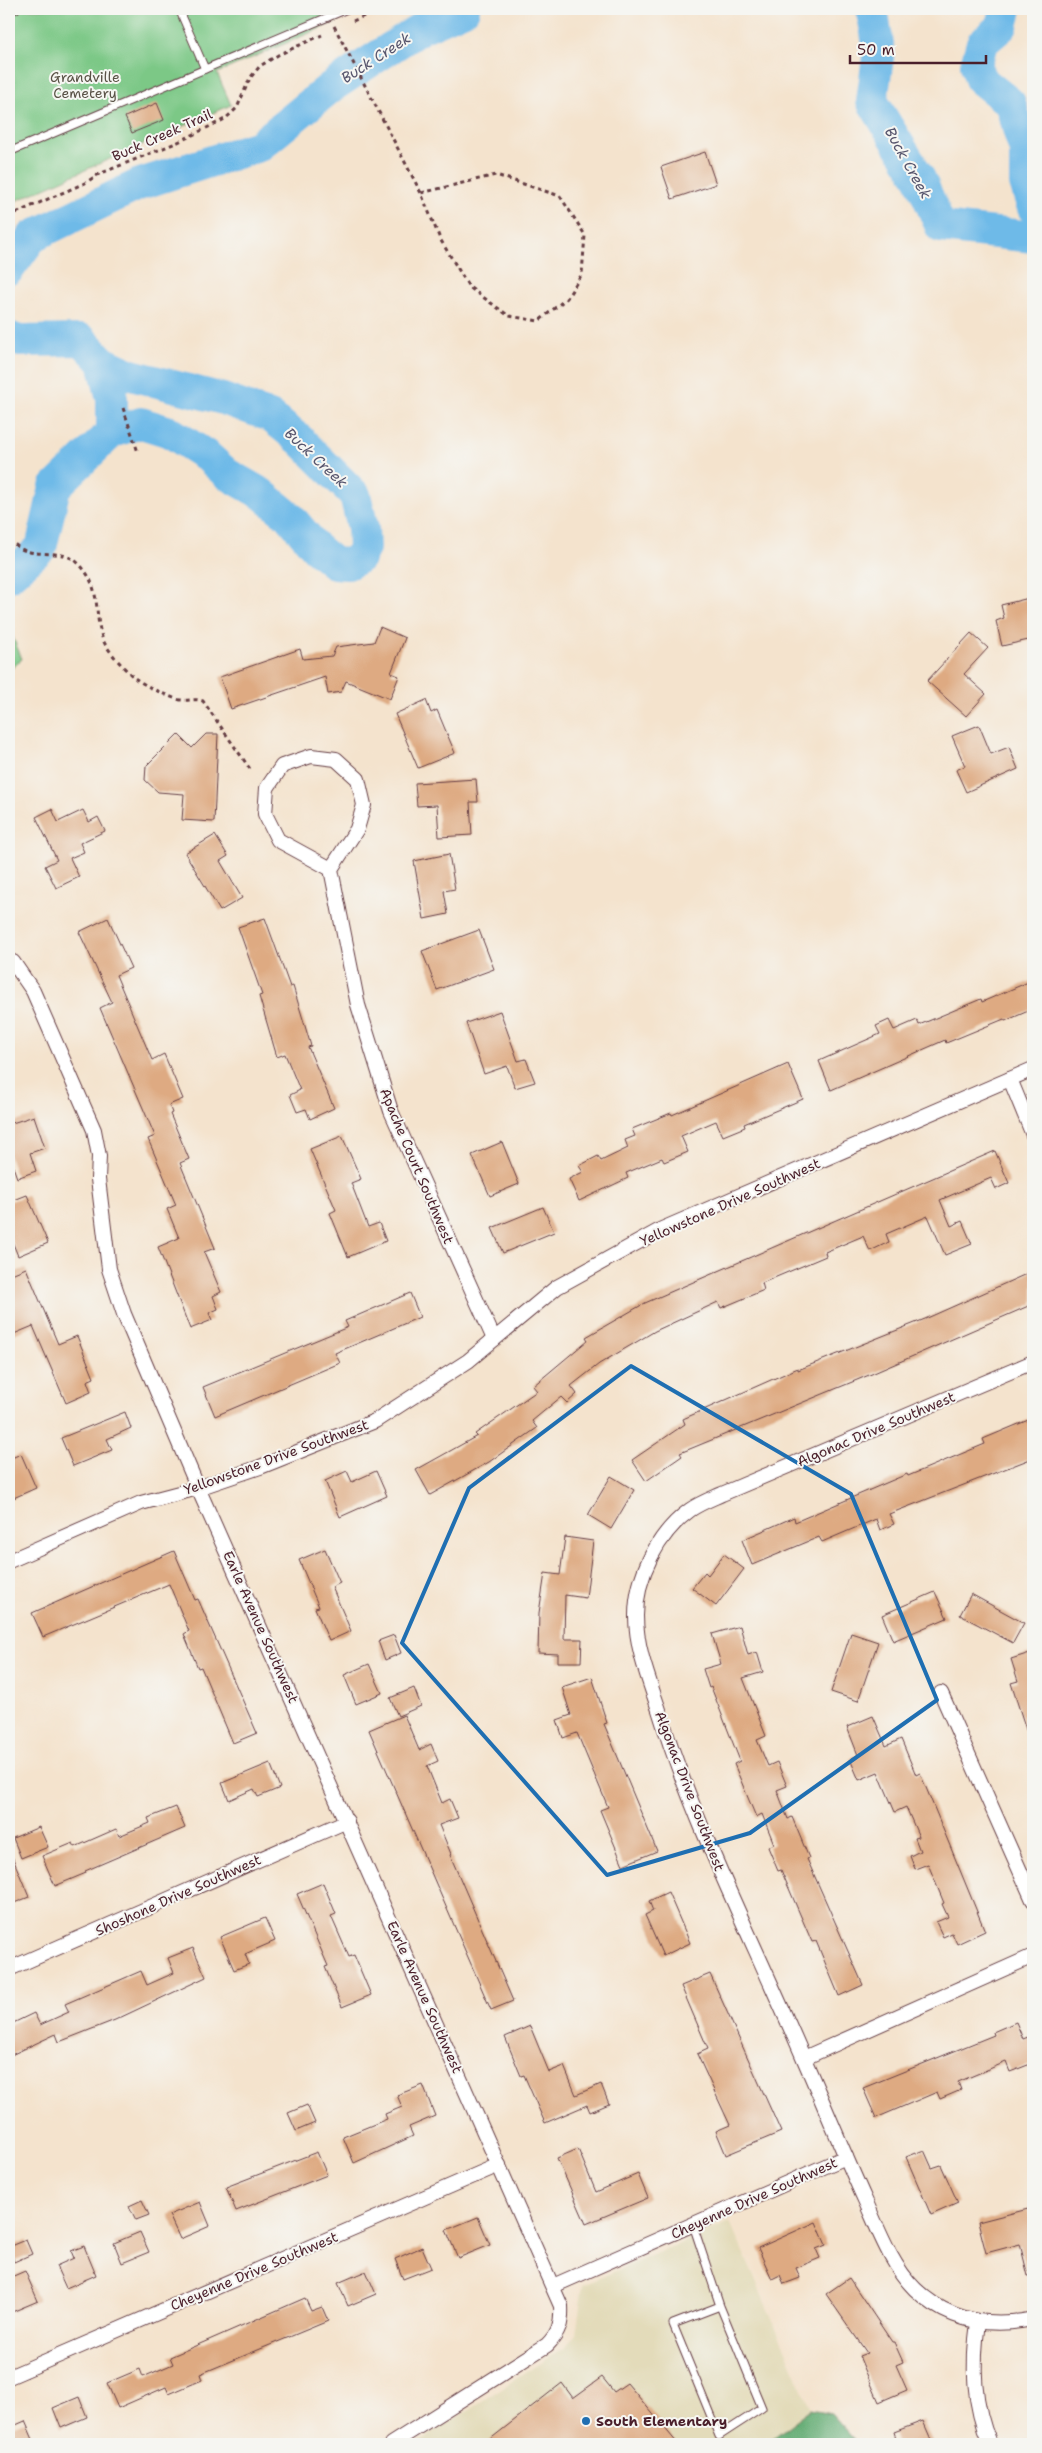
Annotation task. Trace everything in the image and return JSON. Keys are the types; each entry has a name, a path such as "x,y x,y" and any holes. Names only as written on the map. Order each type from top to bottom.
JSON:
{"street":[{"path":"311,756 336,759 358,779 364,805 357,829 331,869 278,840 265,814 267,788 282,766 311,756"},
{"name":"Apache Court Southwest","path":"331,869 358,1005 391,1111 494,1339"},
{"name":"Earle Avenue Southwest","path":"9,961 13,962 33,991 94,1130 99,1156 98,1179 110,1269 124,1314 198,1488 561,2306 562,2316 558,2332 547,2345 391,2444"},
{"name":"Yellowstone Drive Southwest","path":"9,1561 141,1503 198,1488 375,1421 468,1361 557,1287 662,1229 1033,1069"},
{"path":"1010,1079 1033,1134"},
{"name":"Algonac Drive Southwest","path":"804,2058 709,1842 668,1741 638,1636 637,1602 643,1576 663,1538 692,1509 722,1494 1033,1362"},
{"path":"941,1693 1033,1900"},
{"name":"Shoshone Drive Southwest","path":"9,1969 347,1821"},
{"path":"804,2058 1033,1956"},
{"name":"Cheyenne Drive Southwest","path":"553,2286 846,2157 804,2058"},
{"path":"846,2157 886,2246 904,2276 926,2299 964,2320 1003,2323 1033,2319"},
{"name":"Cheyenne Drive Southwest","path":"9,2376 499,2165"},
{"path":"978,2322 974,2347 974,2390 981,2421 990,2444"}],"lane":[{"path":"9,12 16,9"},
{"path":"179,9 205,69"},
{"path":"326,9 329,16"},
{"path":"9,152 347,9"},
{"path":"693,2224 720,2306 762,2408 719,2436 673,2324 720,2306"}],"path":[{"name":"Buck Creek Trail","path":"9,216 85,183 99,174 178,142 225,119 237,108 250,78 260,66 278,55 380,9"},
{"path":"329,16 421,193 440,239 469,287 509,316 539,321 567,298 582,274 585,235 560,196 496,175 421,193"},
{"path":"123,408 138,452"},
{"path":"9,539 21,549 54,555 64,554 78,563 92,582 98,602 104,642 136,679 181,700 194,698 203,701 250,769"}],"highlighted area":[{"path":"631,1366 851,1494 937,1700 750,1833 607,1875 402,1643 469,1488"}],"shaded area":[{"path":"730,2222 811,2409 765,2444 416,2444 565,2347 576,2334 583,2285"}],"green space":[{"name":"Grandville Cemetery","path":"9,9 365,9 217,73 231,105 9,204"},
{"path":"9,628 22,659 9,671"},
{"path":"811,2409 831,2413 859,2444 765,2444"}],"building":[{"path":"157,103 164,120 132,133 125,117"},
{"path":"705,152 716,184 672,199 661,167"},
{"path":"1033,597 1033,639 1002,646 996,621 1004,618 1001,605"},
{"path":"380,627 405,638 391,673 399,676 390,699 346,681 341,692 328,694 325,677 231,709 220,677 300,649 303,659 332,656 336,647 374,642"},
{"path":"971,633 988,648 964,674 986,694 966,716 927,681"},
{"path":"426,700 431,713 437,710 455,753 418,768 395,714"},
{"path":"979,725 991,754 1009,747 1018,769 966,792 956,770 965,766 952,736"},
{"path":"178,734 192,748 206,734 218,734 214,822 182,820 184,794 158,792 145,780 146,766"},
{"path":"476,779 478,802 470,802 472,835 439,837 437,805 417,806 415,783"},
{"path":"52,809 58,822 83,810 89,822 98,817 105,831 80,843 84,852 70,858 79,877 56,888 45,866 57,860 36,817"},
{"path":"215,835 228,856 220,861 242,898 220,911 185,853"},
{"path":"449,854 455,889 444,891 448,914 424,919 414,861"},
{"path":"108,918 131,968 116,975 152,1060 164,1054 183,1099 169,1105 172,1113 170,1114 189,1159 180,1163 215,1248 204,1252 221,1292 213,1296 218,1309 209,1313 212,1320 190,1329 158,1247 179,1238 167,1209 176,1205 148,1139 155,1136 100,1008 112,1002 79,932"},
{"path":"265,918 290,987 293,986 311,1046 308,1047 334,1108 310,1119 306,1109 297,1112 290,1095 300,1090 285,1054 277,1057 259,996 262,995 238,927"},
{"path":"479,930 494,969 437,990 422,951"},
{"path":"1033,980 1033,1009 946,1043 945,1040 831,1090 819,1061 880,1034 876,1026 889,1020 894,1030 917,1020 919,1025 981,999 982,1002"},
{"path":"500,1011 518,1061 526,1059 535,1082 515,1088 507,1066 484,1074 466,1023"},
{"path":"788,1064 803,1099 744,1124 745,1127 723,1136 716,1121 681,1136 688,1152 664,1162 662,1158 626,1173 628,1178 579,1201 569,1179 583,1172 579,1166 598,1156 601,1161 628,1148 625,1140 635,1136 632,1129 671,1113 672,1115"},
{"path":"34,1116 45,1148 30,1153 36,1171 17,1178 9,1155 9,1124"},
{"path":"342,1136 361,1179 351,1183 368,1227 379,1223 386,1241 348,1257 330,1213 336,1210 310,1149"},
{"path":"502,1142 519,1184 490,1196 472,1155"},
{"path":"995,1151 1009,1183 996,1189 991,1178 940,1200 951,1226 962,1221 972,1244 945,1255 928,1216 886,1234 889,1242 870,1251 863,1236 825,1252 826,1256 762,1283 764,1290 721,1308 718,1302 655,1331 599,1364 571,1386 577,1394 567,1403 561,1397 532,1421 537,1428 489,1462 430,1495 416,1470 477,1436 475,1434 537,1391 533,1386 588,1340 586,1337 645,1303"},
{"path":"27,1195 48,1243 18,1256 9,1234 9,1202"},
{"path":"543,1207 554,1232 503,1253 492,1228"},
{"path":"26,1268 58,1344 77,1336 94,1378 87,1381 91,1392 66,1403 33,1326 9,1336 9,1275"},
{"path":"1033,1271 1033,1304 874,1373 680,1453 682,1456 646,1481 632,1460 685,1424 683,1419 798,1368 798,1370 925,1319"},
{"path":"410,1293 420,1317 335,1353 340,1363 215,1416 203,1387 348,1327 345,1321"},
{"path":"125,1412 131,1428 107,1439 112,1450 73,1466 61,1438"},
{"path":"1033,1418 1033,1458 889,1514 894,1524 880,1530 876,1519 822,1542 819,1537 752,1565 742,1540 794,1517 795,1522 907,1474 908,1476 985,1444 983,1439"},
{"path":"21,1454 36,1488 9,1500 9,1459"},
{"path":"347,1471 352,1482 376,1471 387,1496 340,1517 325,1481"},
{"path":"611,1476 634,1490 611,1529 588,1515"},
{"path":"565,1537 593,1541 586,1598 565,1595 564,1639 582,1639 581,1662 558,1662 558,1654 538,1653 539,1613 545,1573 560,1575"},
{"path":"325,1549 340,1583 332,1587 351,1631 329,1641 315,1608 319,1607 299,1560"},
{"path":"174,1551 195,1600 198,1599 257,1733 233,1743 201,1667 198,1668 184,1634 189,1631 169,1584 43,1637 32,1613"},
{"path":"724,1554 744,1569 716,1606 692,1588 705,1572 708,1575"},
{"path":"935,1592 947,1618 893,1641 882,1615"},
{"path":"971,1594 1024,1623 1013,1643 960,1615"},
{"path":"740,1626 748,1655 757,1652 763,1672 743,1678 766,1736 757,1740 768,1766 777,1762 787,1786 777,1790 788,1819 792,1817 809,1858 807,1859 863,1985 839,1996 816,1941 812,1942 781,1870 778,1871 768,1847 774,1844 762,1814 756,1817 734,1764 740,1761 711,1687 709,1688 703,1669 721,1664 712,1634"},
{"path":"851,1633 878,1642 858,1701 831,1692"},
{"path":"394,1635 401,1653 385,1660 378,1641"},
{"path":"1033,1652 1033,1742 1030,1742 1011,1683 1018,1681 1011,1659"},
{"path":"369,1664 382,1693 356,1704 344,1675"},
{"path":"592,1677 607,1723 604,1724 657,1851 623,1865 600,1810 608,1807 577,1733 563,1738 557,1720 571,1715 562,1687"},
{"path":"414,1688 421,1706 398,1716 390,1698"},
{"path":"404,1715 419,1750 431,1744 438,1761 427,1766 442,1803 450,1799 458,1818 439,1825 513,2001 491,2010 369,1730"},
{"path":"873,1716 886,1746 901,1739 916,1775 920,1773 985,1931 957,1944 952,1933 943,1937 936,1922 948,1917 928,1864 915,1869 910,1856 920,1851 915,1838 919,1837 906,1807 895,1812 878,1772 859,1780 850,1759 858,1755 847,1727"},
{"path":"270,1763 280,1788 258,1797 254,1789 229,1800 222,1783"},
{"path":"176,1807 185,1828 55,1886 42,1856 73,1843 75,1847 116,1829 119,1836 150,1823 148,1818"},
{"path":"39,1827 48,1847 21,1858 13,1838"},
{"path":"9,1849 29,1897 9,1905"},
{"path":"323,1883 336,1914 331,1916 349,1957 354,1955 371,1995 342,2007 325,1967 328,1966 297,1894"},
{"path":"668,1892 690,1943 663,1956 645,1915 653,1911 649,1901"},
{"path":"265,1918 275,1941 245,1954 249,1964 234,1970 220,1937"},
{"path":"193,1948 206,1977 115,2020 59,2042 56,2034 9,2056 9,2025 34,2013 40,2025 69,2012 65,2004 141,1971 147,1985 174,1973 168,1958"},
{"path":"710,1974 781,2132 726,2155 716,2131 730,2125 697,2054 708,2049 681,1986"},
{"path":"1016,2022 1023,2039 1033,2035 1033,2063 1010,2072 1006,2062 958,2082 961,2090 940,2099 937,2092 876,2118 863,2088 994,2035 993,2032"},
{"path":"530,2026 549,2072 564,2066 576,2095 601,2084 609,2104 590,2112 587,2105 545,2123 524,2075 521,2076 505,2037"},
{"path":"423,2085 435,2116 409,2127 413,2136 354,2163 343,2137 387,2119 385,2114 402,2107 397,2095"},
{"path":"307,2105 315,2123 296,2131 288,2113"},
{"path":"578,2149 596,2192 638,2174 648,2198 586,2224 557,2158"},
{"path":"924,2150 932,2168 941,2165 958,2203 931,2215 906,2157"},
{"path":"317,2152 327,2175 236,2211 226,2187"},
{"path":"142,2200 149,2215 136,2220 129,2206"},
{"path":"200,2202 210,2226 180,2239 169,2215"},
{"path":"1028,2209 1033,2230 1033,2275 1028,2276 1020,2244 986,2253 978,2222"},
{"path":"478,2217 490,2245 458,2258 446,2230"},
{"path":"816,2222 826,2245 816,2249 820,2258 796,2268 800,2278 784,2284 780,2275 772,2279 758,2248"},
{"path":"140,2232 149,2252 122,2263 114,2243"},
{"path":"26,2240 32,2254 14,2262 9,2247"},
{"path":"84,2246 96,2275 66,2288 56,2266 74,2258 71,2251"},
{"path":"422,2247 431,2268 403,2279 395,2259"},
{"path":"25,2271 38,2301 12,2312 9,2304 9,2278"},
{"path":"366,2271 376,2294 348,2306 338,2283"},
{"path":"849,2278 892,2342 894,2342 903,2362 896,2365 907,2390 879,2402 859,2356 867,2353 826,2294"},
{"path":"305,2298 311,2311 322,2307 328,2321 200,2374 202,2380 169,2394 166,2387 118,2408 107,2383 140,2369 143,2377 173,2364 170,2357"},
{"name":"South Elementary","path":"602,2377 614,2392 627,2383 678,2444 484,2444 562,2383 573,2398"},
{"path":"79,2397 87,2417 61,2428 53,2408"},
{"path":"25,2421 35,2444 9,2444 9,2428"},
{"path":"923,2421 933,2444 898,2444 894,2432"}],"waterway":[{"name":"Buck Creek","path":"9,269 33,236 140,184 259,146 331,87 421,28 464,9"},
{"name":"Buck Creek","path":"872,9 879,50 872,101 920,179 941,227 1033,237"},
{"name":"Buck Creek","path":"1006,9 1002,26 982,43 976,65 980,79 1010,103 1025,151 1025,183 1033,208"},
{"name":"Buck Creek","path":"9,337 19,341 82,340 103,362 112,399 112,432 55,487 41,548 9,576"},
{"name":"Buck Creek","path":"103,362 131,375 223,399 270,416 300,440 355,495 363,528 364,548 359,558 348,564 334,563 316,548 291,518 262,494 227,474 207,456 170,432 141,423 112,432"}],"place":[{"name":"South Elementary","path":"586,2421"}]}
